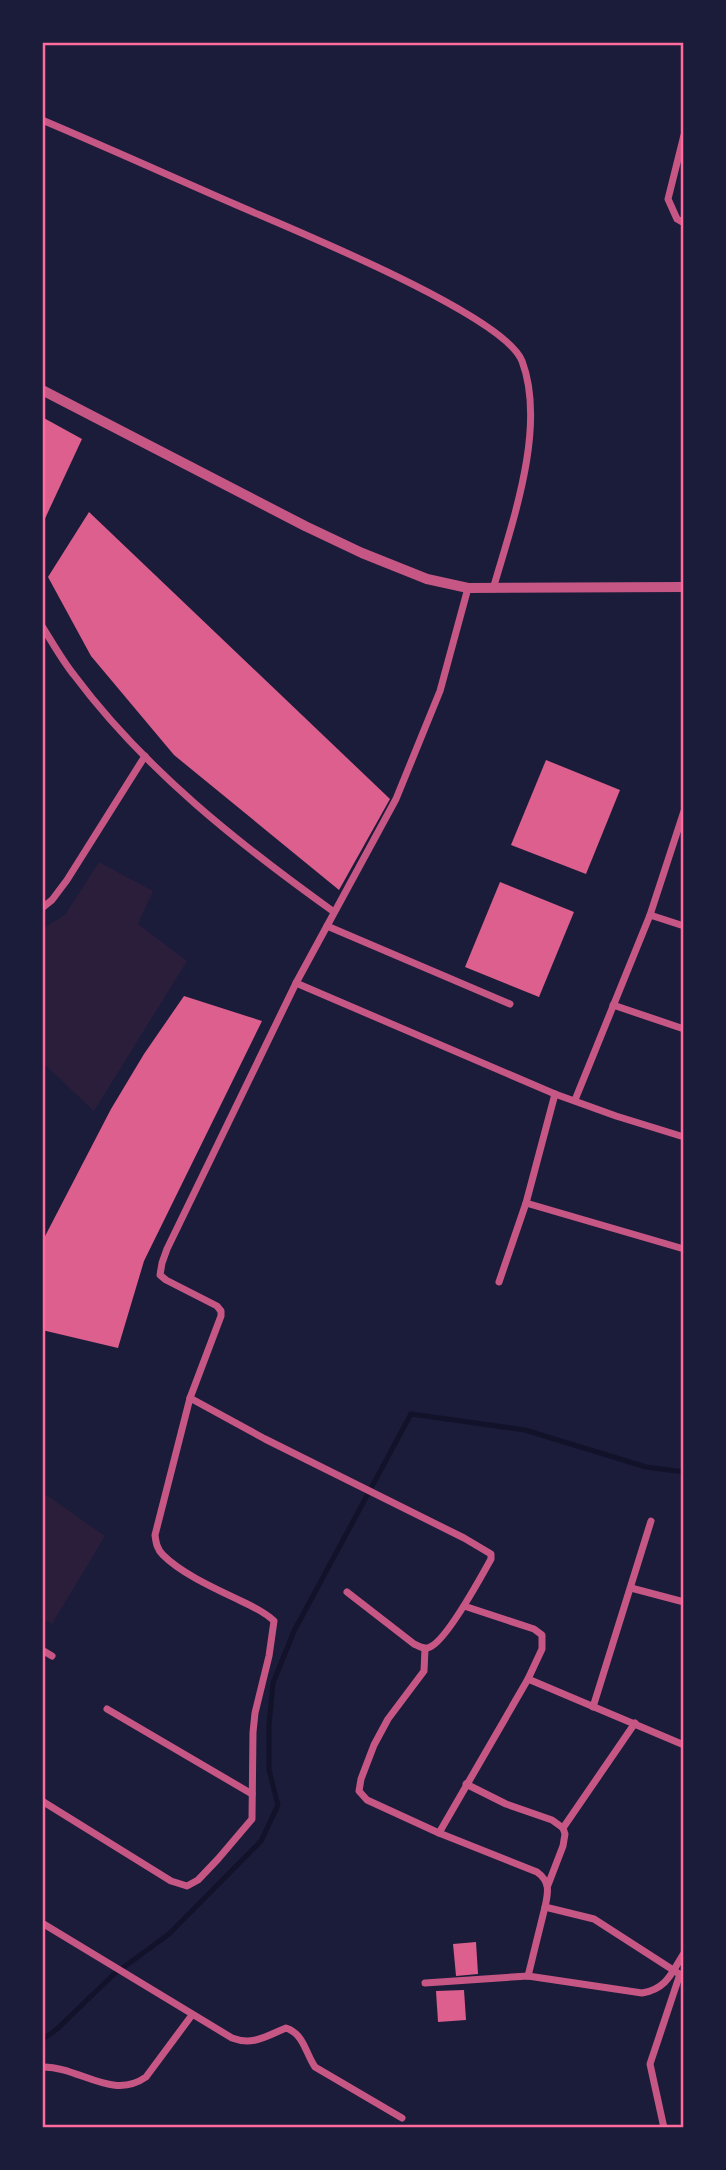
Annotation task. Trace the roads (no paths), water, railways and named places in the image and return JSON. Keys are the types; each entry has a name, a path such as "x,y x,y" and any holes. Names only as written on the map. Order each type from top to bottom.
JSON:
{"street":[{"path":"42,120 308,235 408,282 475,319 503,338 521,357 531,407 528,456 493,589"},
{"path":"684,135 668,199 677,219 684,222"},
{"path":"42,390 249,498 362,553 427,579 468,588 493,589 684,587"},
{"path":"42,1801 171,1881 187,1886 198,1880 252,1819 255,1713 269,1656 274,1621 256,1608 177,1566 163,1555 156,1543 155,1535 190,1398 220,1323 221,1311 217,1306 166,1280 160,1275 160,1270 167,1249 296,983 396,799 440,691 468,588"},
{"path":"42,626 73,675 180,791 274,869 334,912"},
{"path":"42,908 67,880 145,756"},
{"path":"575,1100 650,915 684,811"},
{"path":"650,915 684,926"},
{"path":"327,926 510,1004"},
{"path":"296,983 555,1094 684,1137"},
{"path":"613,1005 684,1029"},
{"path":"499,1282 526,1203 555,1094"},
{"path":"526,1203 684,1249"},
{"path":"190,1398 491,1554 491,1559 464,1606 435,1644 425,1648 415,1644 347,1592"},
{"path":"593,1707 651,1521"},
{"path":"631,1588 684,1602"},
{"path":"439,1833 528,1679 542,1649 542,1635 534,1629 464,1606"},
{"path":"425,1648 424,1671 388,1719 374,1745 359,1791 368,1800 439,1833 537,1872 548,1885"},
{"path":"42,1650 52,1656"},
{"path":"528,1679 684,1745"},
{"path":"107,1709 252,1794"},
{"path":"563,1828 635,1723"},
{"path":"466,1784 506,1804 552,1820 563,1828 565,1834 548,1885 528,1976"},
{"path":"545,1907 594,1919 679,1973"},
{"path":"42,1923 192,2015 243,2042 256,2040 286,2028 295,2031 301,2037 316,2067 402,2118"},
{"path":"664,2128 650,2064 684,1953"},
{"path":"425,1983 528,1976 642,1993 660,1987 679,1973"},
{"path":"42,2067 60,2068 112,2085 124,2087 136,2084 146,2077 192,2015"}],"waterway":[{"path":"42,2040 113,1975 169,1934 261,1841 278,1805 269,1770 273,1683 294,1631 411,1414 525,1430 646,1467 684,1472"}]}
